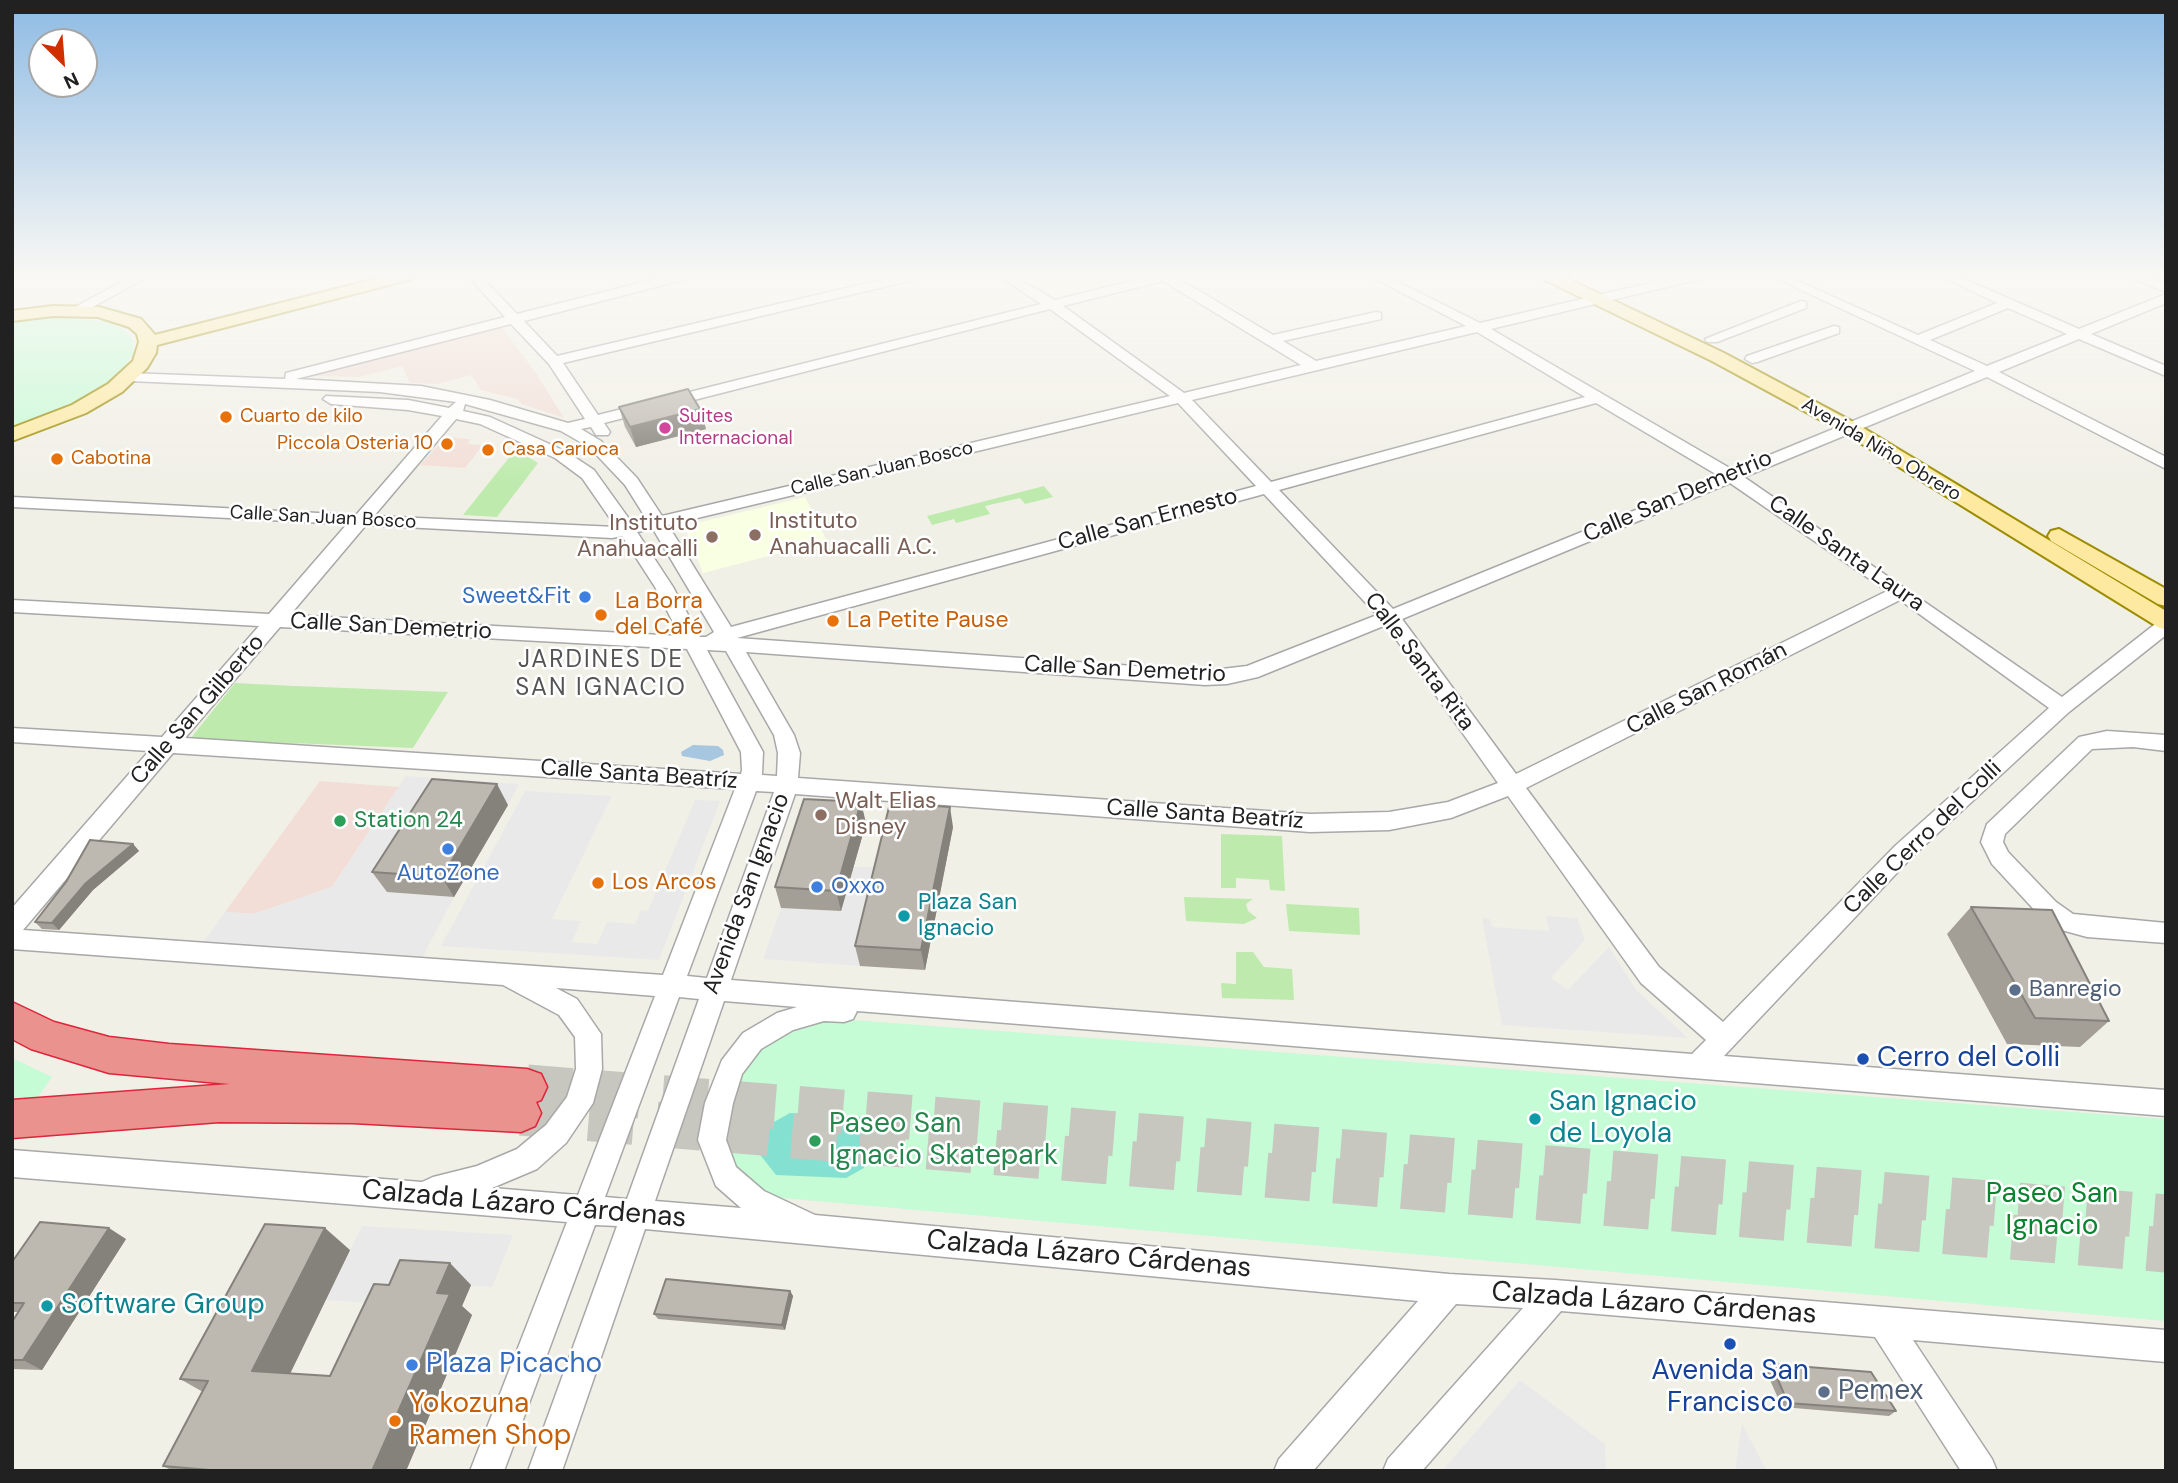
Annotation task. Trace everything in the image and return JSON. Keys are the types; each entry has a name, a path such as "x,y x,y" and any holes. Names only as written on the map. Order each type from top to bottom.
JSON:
{"highway":[{"path":"12,1020 46,1037 108,1055 524,1100 353,1104 219,1103 12,1119"}],"main road":[{"path":"12,435 79,409 122,382 141,364 147,353 147,345"},
{"name":"Avenida Niño Obrero","path":"1705,345 1856,424 2166,599"},
{"name":"Avenida Niño Obrero","path":"1724,345 1752,359 1856,424 2166,624"}],"street":[{"path":"253,395 266,383 412,345"},
{"path":"541,345 596,421 631,482"},
{"path":"554,360 617,345"},
{"path":"567,428 894,345"},
{"name":"Calle Santa Rita","path":"1108,345 1182,398 1390,617 1650,975 1724,1039"},
{"path":"1279,345 1315,367"},
{"name":"Calle San Juan Bosco","path":"12,502 612,533 1404,345"},
{"name":"Calle Santa Laura","path":"1510,345 1731,475 1901,592 2062,708"},
{"path":"1752,359 1791,345"},
{"path":"1929,345 1986,371 2166,464"},
{"name":"Calle San Demetrio","path":"12,606 695,643 728,640 1205,678 1251,672 2050,345"},
{"path":"2107,345 2166,372"},
{"name":"Avenida San Ignacio","path":"122,382 380,387 567,428 595,444 631,482 784,735 789,753 787,785 712,989 545,1471"},
{"name":"Avenida San Ignacio","path":"122,382 253,395 459,406 561,455 588,474 628,530 695,643 752,752 753,770 487,1471"},
{"name":"Calle San Ernesto","path":"728,640 1266,487 1601,397"},
{"name":"Calle San Gilberto","path":"12,925 459,406"},
{"name":"Calle San Román","path":"1512,786 1901,592"},
{"name":"Calle Cerro del Colli","path":"1696,1068 1903,852 2062,708 2166,624"},
{"name":"Calle Santa Beatríz","path":"12,735 748,782 1310,823 1360,823 1421,817 1451,810 1512,786"},
{"path":"2166,743 2133,739 2107,739 2086,743 1995,830 1992,842 2000,858 2048,909 2066,922 2087,927 2166,933"},
{"path":"12,939 712,989 2166,1103"},
{"path":"414,1196 478,1180 527,1159 556,1134 579,1103 589,1069 588,1034 568,1007 505,975"},
{"path":"818,1230 754,1201 726,1176 712,1140 719,1103 731,1068 752,1041 786,1021 824,1010 979,1018 996,1012"},
{"name":"Calzada Lázaro Cárdenas","path":"12,1163 636,1214 1449,1289 1555,1295 2166,1346"},
{"path":"1291,1471 1449,1289"},
{"path":"1399,1471 1555,1295"},
{"path":"1883,1322 1980,1471"}],"shaded area":[{"path":"427,345 515,345 564,418 522,404 517,399 481,390 471,375 438,384 410,383 402,366 359,377 308,376"},
{"path":"446,437 470,439 468,444 483,445 465,468 420,465"},
{"name":"Instituto Anahuacalli A.C.","path":"805,497 827,541 703,573 684,526"},
{"path":"693,745 718,746 724,755 710,761 682,756 681,752"},
{"path":"406,776 519,784 508,805 445,800 388,892 454,897 423,956 204,941 225,912 254,914 332,887"},
{"path":"320,781 399,787 332,887 254,914 225,912"},
{"path":"525,791 612,796 552,919 581,921 572,942 597,944 607,922 635,924 641,910 648,911 695,800 720,801 659,960 441,946"},
{"path":"853,867 884,867 860,966 763,959 781,908 841,911"},
{"path":"1546,916 1577,918 1585,940 1551,978 1568,990 1609,947 1636,990 1688,1038 1502,1025 1482,918 1490,919 1492,927 1549,931"},
{"name":"Paseo San Ignacio Skatepark","path":"790,1113 862,1117 872,1130 864,1168 846,1178 776,1175 758,1152 765,1127"},
{"path":"362,1226 513,1235 492,1287 424,1282 413,1306 326,1300"},
{"path":"1520,1380 1605,1444 1606,1471 1442,1471"},
{"path":"1742,1424 1767,1471 1735,1471"}],"green space":[{"path":"12,345 133,345 133,354 123,369 105,386 78,403 12,429"},
{"path":"516,449 538,463 497,517 463,515"},
{"path":"1044,486 1053,497 1025,504 1020,498 985,506 990,514 956,523 954,519 932,525 927,516"},
{"path":"235,683 448,692 413,748 190,739"},
{"path":"1221,834 1282,836 1285,891 1270,890 1269,880 1236,878 1236,888 1221,888"},
{"path":"1184,897 1253,899 1246,904 1248,911 1257,918 1244,924 1186,921"},
{"path":"1286,904 1359,908 1360,935 1289,931"},
{"path":"1236,952 1253,952 1264,967 1292,969 1294,1000 1222,998 1221,983 1236,984"},
{"name":"Paseo San Ignacio","path":"840,1019 2166,1119 2166,1321 782,1198 747,1187 728,1163 724,1128 732,1088 749,1055 773,1035 808,1022"},
{"path":"12,1058 52,1077 35,1101 12,1103"}],"building":[{"path":"688,389 700,409 630,427 619,407"},
{"path":"432,779 497,784 442,877 372,872"},
{"path":"804,799 861,802 836,891 775,887"},
{"name":"Plaza San Ignacio","path":"890,803 950,807 921,950 855,946"},
{"path":"90,840 133,844 86,883 52,923 35,922 66,882"},
{"path":"1971,907 2052,910 2109,1021 2035,1018"},
{"path":"40,1222 109,1228 23,1360 12,1360 12,1322 24,1303 12,1303 12,1262"},
{"path":"265,1224 325,1228 252,1371 330,1376 374,1284 389,1285 400,1260 450,1263 437,1293 450,1294 372,1471 221,1471 163,1466 208,1381 180,1379"},
{"path":"666,1279 790,1291 782,1325 654,1314"},
{"name":"Pemex","path":"1771,1364 1871,1372 1896,1411 1788,1403"}],"tunnel":[{"path":"527,1087 2166,1217"},
{"path":"521,1113 2166,1250"}],"place":[{"name":"Cuarto de kilo","path":"226,417"},
{"name":"Suites Internacional","path":"665,428"},
{"name":"Piccola Osteria 10","path":"447,444"},
{"name":"Casa Carioca","path":"488,450"},
{"name":"Cabotina","path":"57,459"},
{"name":"Instituto Anahuacalli A.C.","path":"755,535"},
{"name":"Instituto Anahuacalli","path":"712,537"},
{"name":"Sweet&Fit","path":"585,597"},
{"name":"La Borra del Café","path":"601,615"},
{"name":"La Petite Pause","path":"833,621"},
{"name":"Walt Elias Disney","path":"821,815"},
{"name":"Station 24","path":"340,821"},
{"name":"AutoZone","path":"448,849"},
{"name":"Los Arcos","path":"598,883"},
{"name":"Oxxo","path":"817,887"},
{"name":"Plaza San Ignacio","path":"904,916"},
{"name":"Banregio","path":"2015,990"},
{"name":"Cerro del Colli","path":"1863,1059"},
{"name":"San Ignacio de Loyola","path":"1535,1119"},
{"name":"Paseo San Ignacio Skatepark","path":"815,1141"},
{"name":"Software Group","path":"47,1306"},
{"name":"Avenida San Francisco","path":"1730,1344"},
{"name":"Plaza Picacho","path":"412,1365"},
{"name":"Pemex","path":"1824,1392"},
{"name":"Yokozuna Ramen Shop","path":"395,1421"}],"district":[{"name":"JARDINES DE SAN IGNACIO","path":"601,675"}]}
